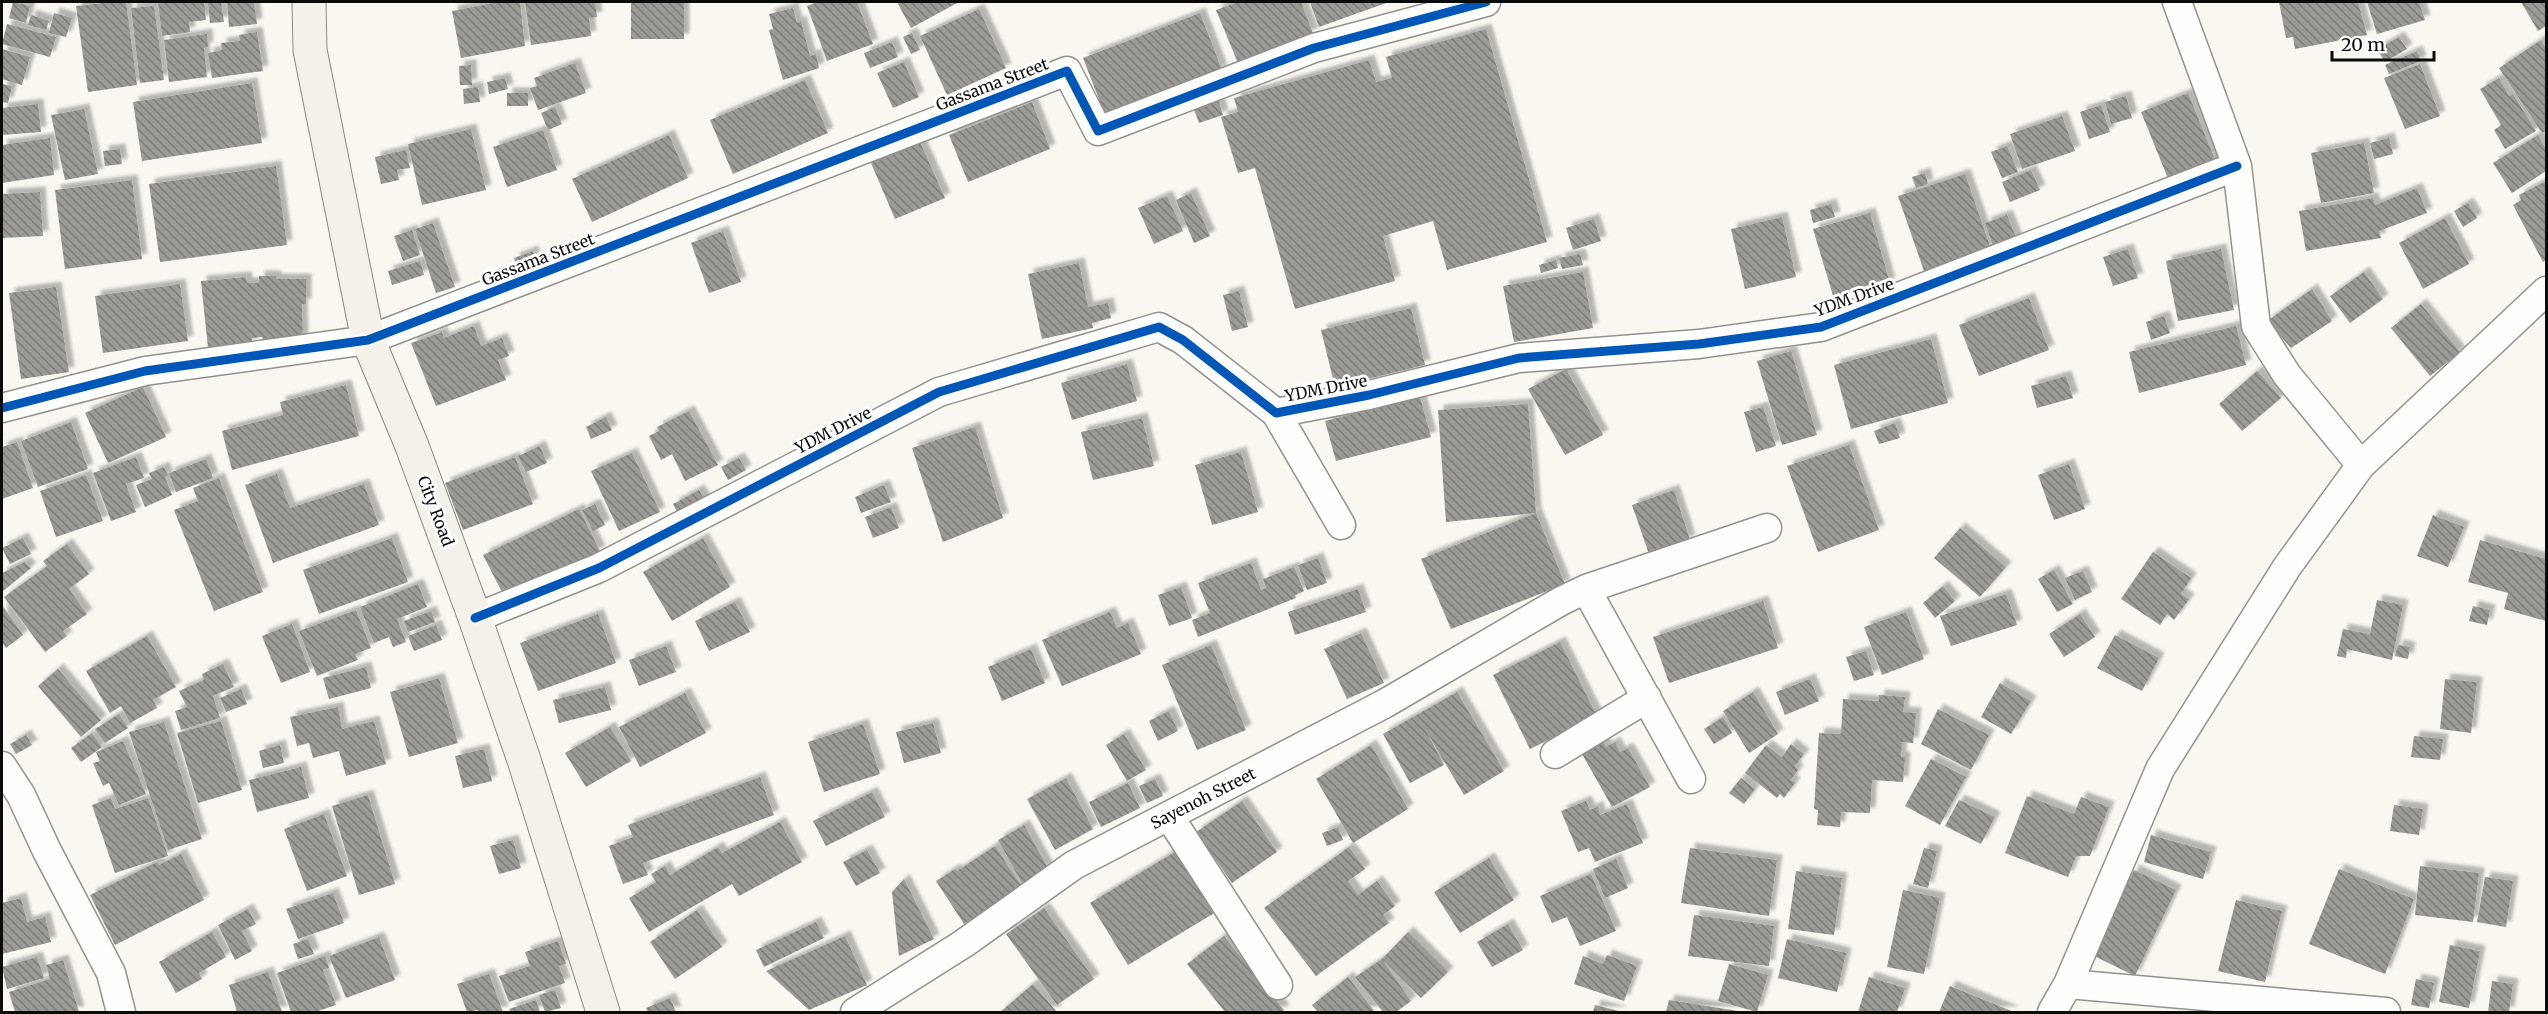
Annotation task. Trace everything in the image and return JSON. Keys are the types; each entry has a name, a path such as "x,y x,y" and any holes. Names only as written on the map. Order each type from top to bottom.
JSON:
{"main road":[{"name":"City Road","path":"309,2 310,50 368,340 412,446 475,618 524,760 603,1012"}],"street":[{"name":"Gassama Street","path":"2,408 145,371 368,340 1067,71 1098,131 1314,48 1486,2"},
{"path":"2177,2 2237,166 2256,326 2287,375 2361,465"},
{"name":"YDM Drive","path":"475,618 599,568 939,392 1159,327 1183,340 1276,413 1369,395 1519,357 1699,344 1821,327 2237,166"},
{"path":"2052,1012 2068,984 2160,769 2287,567 2361,465 2546,292"},
{"path":"1276,413 1341,525"},
{"name":"Sayenoh Street","path":"855,1012 963,944 1074,865 1384,704 1561,601 1586,589 1767,528"},
{"path":"1586,589 1691,779"},
{"path":"1555,754 1647,698"},
{"path":"2,766 21,795 47,851 111,973 121,1012"},
{"path":"1169,816 1278,985"},
{"path":"2068,984 2386,1012"}],"building":[{"path":"13,2 30,6 26,23 9,18"},
{"path":"126,2 137,85 88,92 76,6"},
{"path":"204,2 206,20 189,22 190,32 162,36 158,3"},
{"path":"208,2 221,2 224,22 210,23"},
{"path":"227,2 254,2 257,24 229,27"},
{"path":"498,2 520,2 525,46 461,58 452,11"},
{"path":"525,2 595,2 597,17 589,18 591,36 531,45"},
{"path":"631,2 684,2 684,39 631,39"},
{"path":"818,2 857,2 873,44 827,61 807,6"},
{"path":"897,2 959,2 911,28"},
{"path":"1238,2 1301,2 1313,33 1238,63 1216,10"},
{"path":"1310,2 1389,2 1319,27"},
{"path":"2279,2 2358,2 2367,35 2295,49 2293,37 2286,38"},
{"path":"2367,2 2419,2 2425,20 2377,34"},
{"path":"2521,2 2546,2 2546,26 2538,31"},
{"path":"154,6 164,80 140,83 131,8"},
{"path":"793,8 797,23 801,21 810,56 816,54 819,68 783,80 769,30 773,29 769,14"},
{"path":"979,9 1006,68 947,95 920,36"},
{"path":"54,13 72,18 66,37 49,33"},
{"path":"1200,13 1222,70 1105,115 1083,58"},
{"path":"31,15 49,21 46,30 28,25"},
{"path":"7,24 56,37 50,57 2,44"},
{"path":"1486,29 1547,242 1447,270 1433,221 1383,236 1395,281 1295,309 1255,168 1238,173 1221,117 1238,112 1234,98 1369,60 1376,82 1392,78 1386,57"},
{"path":"257,32 263,71 212,78 208,53 222,50 221,43 240,41 239,35"},
{"path":"912,33 920,50 911,54 903,37"},
{"path":"207,34 208,47 204,48 207,77 169,82 164,40"},
{"path":"2399,37 2407,49 2385,62 2377,49"},
{"path":"2541,40 2546,48 2546,131 2542,133 2499,68"},
{"path":"892,42 898,57 870,68 864,53"},
{"path":"2,49 30,57 22,85 2,79"},
{"path":"2417,51 2421,61 2389,74 2385,65"},
{"path":"904,62 919,97 893,108 877,73"},
{"path":"575,63 586,93 538,110 530,88 537,86 534,78"},
{"path":"2420,64 2440,116 2405,129 2384,78"},
{"path":"471,65 472,85 460,85 459,66"},
{"path":"505,78 508,89 489,94 487,82"},
{"path":"2499,78 2509,96 2513,94 2536,131 2505,149 2494,130 2501,125 2480,89"},
{"path":"805,80 828,133 733,174 710,120"},
{"path":"252,83 262,143 142,161 133,102"},
{"path":"2,84 12,86 8,103 2,102"},
{"path":"478,87 480,102 464,104 463,89"},
{"path":"507,93 528,93 528,106 507,106"},
{"path":"2188,93 2218,167 2171,186 2141,112"},
{"path":"2126,96 2132,118 2111,124 2105,102"},
{"path":"1218,99 1223,115 1199,123 1193,107"},
{"path":"1032,102 1050,149 968,182 949,135"},
{"path":"38,104 41,132 2,135 2,108"},
{"path":"2101,105 2110,132 2089,139 2080,112"},
{"path":"555,107 562,124 548,130 541,113"},
{"path":"84,109 98,174 65,180 51,115"},
{"path":"2062,116 2075,151 2022,169 2010,134"},
{"path":"471,129 486,190 422,205 408,144"},
{"path":"543,130 557,170 507,187 493,147"},
{"path":"669,135 688,178 592,222 572,179"},
{"path":"2538,135 2546,149 2546,171 2512,193 2493,163"},
{"path":"50,138 54,175 2,183 2,145"},
{"path":"2389,138 2393,154 2374,159 2370,143"},
{"path":"920,142 945,198 895,219 871,163"},
{"path":"2364,143 2374,193 2321,203 2311,153"},
{"path":"2007,146 2018,172 2002,178 1991,152"},
{"path":"120,149 122,164 105,166 103,151"},
{"path":"406,150 410,168 397,170 399,180 381,184 375,157"},
{"path":"276,166 287,245 160,262 149,184"},
{"path":"2031,170 2040,190 2010,202 2002,182"},
{"path":"1925,173 1928,184 1916,188 1912,177"},
{"path":"1965,174 1991,249 1924,271 1898,196"},
{"path":"132,180 142,259 65,269 55,190"},
{"path":"2546,181 2546,260 2543,262 2513,205 2521,200 2519,195"},
{"path":"2417,188 2427,213 2379,231 2381,238 2306,251 2299,211 2373,198 2375,205"},
{"path":"40,192 43,236 2,238 2,194"},
{"path":"1191,193 1210,236 1194,243 1176,200"},
{"path":"1167,196 1183,231 1154,244 1138,208"},
{"path":"2468,203 2477,218 2463,227 2454,211"},
{"path":"1831,204 1835,217 1813,223 1810,210"},
{"path":"1870,213 1890,283 1834,299 1813,229"},
{"path":"2007,215 2020,247 1996,255 1985,223"},
{"path":"1782,217 1796,277 1745,289 1731,229"},
{"path":"2445,218 2469,264 2423,289 2399,243"},
{"path":"1594,219 1601,241 1573,250 1566,228"},
{"path":"433,223 455,287 436,293 415,229"},
{"path":"412,230 420,255 403,261 394,236"},
{"path":"723,231 741,282 709,293 691,243"},
{"path":"2128,249 2138,278 2113,286 2103,257"},
{"path":"2221,249 2234,310 2178,321 2166,261"},
{"path":"533,251 535,258 516,264 514,258"},
{"path":"1580,254 1583,265 1562,269 1559,258"},
{"path":"1556,260 1558,268 1541,273 1539,265"},
{"path":"420,261 424,275 392,285 388,271"},
{"path":"1079,263 1088,307 1108,303 1111,318 1092,323 1093,328 1042,339 1028,274"},
{"path":"1583,272 1593,328 1514,342 1503,286"},
{"path":"2364,272 2383,299 2350,323 2330,296"},
{"path":"259,276 276,276 276,279 306,279 306,304 302,304 303,341 263,342 262,337 252,338 252,344 208,348 201,281 246,277 247,283 259,283"},
{"path":"180,284 188,341 103,353 95,296"},
{"path":"56,287 69,372 21,379 9,293"},
{"path":"2312,289 2332,321 2291,348 2267,321"},
{"path":"1239,291 1248,327 1232,331 1223,295"},
{"path":"2029,298 2049,350 1979,376 1959,325"},
{"path":"2421,304 2460,352 2430,376 2391,328"},
{"path":"1411,308 1425,365 1335,387 1321,330"},
{"path":"2164,316 2170,333 2151,340 2146,322"},
{"path":"474,326 481,346 502,338 509,356 498,360 506,380 436,406 411,343 442,332 444,338"},
{"path":"2236,326 2246,365 2139,393 2129,352"},
{"path":"1931,339 1948,403 1851,429 1834,365"},
{"path":"1791,351 1817,435 1782,445 1757,361"},
{"path":"1127,364 1137,401 1072,420 1061,383"},
{"path":"1566,369 1603,435 1565,455 1528,389"},
{"path":"2257,371 2281,398 2242,431 2219,404"},
{"path":"2066,376 2073,398 2037,408 2031,386"},
{"path":"346,385 359,436 232,470 222,431 283,415 280,402"},
{"path":"143,387 166,437 108,463 85,413"},
{"path":"1420,397 1431,437 1336,461 1325,421"},
{"path":"1528,404 1536,513 1446,522 1438,410"},
{"path":"1763,407 1776,446 1756,452 1744,412"},
{"path":"689,411 718,465 685,481 672,454 661,460 649,436 659,431 657,427"},
{"path":"606,417 612,430 591,439 586,427"},
{"path":"1142,418 1154,466 1093,480 1081,432"},
{"path":"71,422 88,469 38,487 21,441"},
{"path":"1895,423 1900,438 1879,444 1874,431"},
{"path":"975,427 1003,518 943,542 912,448"},
{"path":"17,442 33,488 2,499 2,447"},
{"path":"1849,445 1879,530 1818,552 1787,466"},
{"path":"540,446 547,463 526,472 518,456"},
{"path":"1241,452 1258,512 1212,525 1195,465"},
{"path":"632,453 660,512 619,531 591,471"},
{"path":"136,457 144,478 126,484 136,512 111,521 93,473"},
{"path":"515,457 533,504 463,530 445,483"},
{"path":"739,458 746,470 728,480 721,467"},
{"path":"206,459 213,478 176,492 169,473"},
{"path":"2069,464 2085,509 2054,520 2038,475"},
{"path":"164,467 172,495 145,507 136,485 152,479 149,473"},
{"path":"277,474 290,508 364,484 379,525 273,563 245,485"},
{"path":"86,475 103,521 56,537 40,491"},
{"path":"219,478 263,592 214,611 174,510 198,501 193,488"},
{"path":"884,485 891,502 861,513 855,497"},
{"path":"699,490 707,503 680,517 673,504"},
{"path":"1674,490 1690,540 1649,554 1632,505"},
{"path":"595,504 605,525 593,531 582,510"},
{"path":"891,507 899,528 873,538 865,517"},
{"path":"579,509 600,551 505,598 483,555"},
{"path":"1536,513 1565,584 1451,629 1421,559"},
{"path":"2433,515 2464,527 2448,567 2417,556"},
{"path":"1960,528 2006,567 1980,597 1934,558"},
{"path":"23,538 31,554 10,564 2,548"},
{"path":"392,538 408,582 319,614 303,570"},
{"path":"703,538 730,587 672,621 643,572"},
{"path":"2480,540 2546,559 2546,621 2504,609 2508,593 2468,582"},
{"path":"67,544 89,574 69,589 87,614 63,631 67,636 45,652 4,597 47,566 43,561"},
{"path":"2153,552 2191,578 2181,594 2189,599 2174,620 2167,614 2160,625 2121,599"},
{"path":"1318,558 1327,583 1307,590 1298,565"},
{"path":"25,562 31,568 2,592 2,573"},
{"path":"1251,563 1261,590 1266,588 1263,579 1294,567 1304,591 1295,595 1296,598 1198,637 1192,620 1210,613 1198,583"},
{"path":"2054,570 2073,604 2057,612 2038,579"},
{"path":"2083,571 2092,592 2075,600 2065,578"},
{"path":"418,584 427,607 397,619 406,642 393,647 389,637 374,643 360,607"},
{"path":"1943,586 1955,601 1935,618 1923,603"},
{"path":"1181,587 1192,618 1169,626 1158,595"},
{"path":"1358,589 1366,612 1295,635 1288,612"},
{"path":"2006,594 2017,625 1951,646 1940,616"},
{"path":"2377,600 2403,605 2392,660 2347,649 2346,658 2337,656 2343,629 2370,634"},
{"path":"1763,601 1778,648 1669,683 1653,637"},
{"path":"735,602 750,632 709,651 695,621"},
{"path":"2,605 23,635 6,648 2,642"},
{"path":"2473,606 2490,610 2487,625 2469,621"},
{"path":"356,610 371,648 355,654 358,660 317,676 299,631"},
{"path":"431,611 435,622 408,632 404,621"},
{"path":"1110,612 1117,628 1128,623 1141,654 1062,686 1042,640"},
{"path":"1906,612 1924,659 1882,675 1864,627"},
{"path":"598,614 616,663 538,691 520,643"},
{"path":"2080,614 2095,637 2064,657 2049,634"},
{"path":"292,624 310,672 281,683 262,636"},
{"path":"436,625 442,640 414,651 408,636"},
{"path":"1361,633 1384,683 1347,699 1324,649"},
{"path":"2115,635 2159,658 2142,691 2097,668"},
{"path":"147,636 176,687 153,700 157,708 130,723 121,706 110,713 86,671"},
{"path":"1560,642 1597,716 1530,749 1493,675"},
{"path":"1211,645 1246,730 1197,750 1162,665"},
{"path":"2398,645 2410,647 2408,659 2395,656"},
{"path":"666,646 676,672 639,686 629,660"},
{"path":"1031,649 1045,683 1002,701 988,667"},
{"path":"1866,651 1874,675 1854,681 1846,657"},
{"path":"223,664 234,687 213,696 220,718 181,730 175,711 187,707 179,691 204,680 202,674"},
{"path":"366,667 371,688 329,699 323,678"},
{"path":"58,669 101,720 81,737 38,686"},
{"path":"439,678 458,743 409,757 390,692"},
{"path":"1810,679 1819,701 1785,715 1776,692"},
{"path":"2445,679 2477,682 2471,733 2440,729"},
{"path":"2000,683 2031,701 2011,734 1981,717"},
{"path":"605,687 611,710 559,723 553,700"},
{"path":"241,689 247,704 226,712 220,698"},
{"path":"1457,692 1504,771 1464,795 1425,729 1444,765 1410,783 1383,734"},
{"path":"1753,692 1778,734 1749,753 1723,711"},
{"path":"685,693 706,733 640,767 619,727"},
{"path":"1879,695 1905,697 1903,712 1916,713 1913,743 1902,742 1901,757 1905,757 1903,782 1872,780 1870,813 1841,812 1840,827 1817,825 1818,810 1814,809 1819,733 1841,734 1843,699 1879,701"},
{"path":"338,707 342,729 374,721 386,764 346,776 339,751 313,758 309,743 297,746 290,717"},
{"path":"1938,709 1989,735 1971,770 1921,744"},
{"path":"1169,711 1178,731 1158,741 1149,721"},
{"path":"119,714 128,728 105,743 95,729"},
{"path":"1723,717 1732,733 1714,744 1704,729"},
{"path":"221,721 242,790 198,803 177,733"},
{"path":"164,722 202,839 168,850 129,732"},
{"path":"933,723 941,753 904,763 896,732"},
{"path":"863,724 880,774 824,792 808,742"},
{"path":"610,727 631,761 586,787 565,753"},
{"path":"92,733 102,747 81,762 71,748"},
{"path":"1124,734 1146,770 1127,781 1106,745"},
{"path":"26,735 32,745 16,754 10,744"},
{"path":"2414,736 2443,739 2440,760 2411,757"},
{"path":"123,741 146,794 119,805 109,783 103,786 93,763 100,761 96,752"},
{"path":"1604,742 1606,747 1615,742 1620,752 1628,748 1650,787 1612,807 1582,754"},
{"path":"1791,744 1804,754 1795,766 1798,770 1791,780 1795,783 1784,798 1780,794 1777,798 1745,773 1766,745 1782,757"},
{"path":"280,745 284,763 263,768 259,751"},
{"path":"1371,745 1408,809 1353,843 1316,779"},
{"path":"484,749 492,781 463,788 455,756"},
{"path":"1931,759 1966,777 1940,825 1905,806"},
{"path":"301,767 309,798 257,812 249,780"},
{"path":"760,777 774,815 643,863 648,875 623,884 609,846 633,837 628,825"},
{"path":"1066,778 1093,829 1055,850 1027,799"},
{"path":"1741,778 1755,789 1744,804 1729,793"},
{"path":"1155,779 1163,796 1147,803 1139,786"},
{"path":"1128,783 1140,808 1101,827 1089,802"},
{"path":"872,792 885,817 826,846 813,821"},
{"path":"368,795 395,884 359,895 332,806"},
{"path":"2027,796 2074,814 2081,797 2109,807 2090,856 2076,856 2068,877 2005,853"},
{"path":"111,798 115,809 148,798 168,856 115,873 92,805"},
{"path":"1959,800 1995,817 1981,844 1945,826"},
{"path":"1242,801 1277,852 1232,883 1196,832"},
{"path":"1586,801 1590,810 1598,806 1600,815 1627,804 1643,843 1595,862 1589,848 1578,852 1561,811"},
{"path":"2394,805 2423,809 2419,835 2390,831"},
{"path":"324,814 347,876 307,891 284,829"},
{"path":"780,822 802,862 739,896 732,884 649,932 629,898 656,882 651,874 665,866 670,875 718,847 722,853"},
{"path":"1024,825 1048,868 1022,883 998,840"},
{"path":"1338,827 1343,840 1327,846 1322,833"},
{"path":"2151,835 2211,852 2203,879 2144,862"},
{"path":"513,840 521,868 499,874 490,846"},
{"path":"995,846 1022,887 964,924 936,881 955,869 957,871"},
{"path":"1183,847 1221,909 1128,965 1090,903"},
{"path":"1349,847 1365,869 1348,881 1358,895 1377,881 1395,906 1383,915 1389,923 1316,976 1264,908"},
{"path":"1690,848 1777,860 1769,916 1681,903"},
{"path":"1924,848 1937,851 1928,888 1913,884"},
{"path":"867,850 880,873 856,886 843,862"},
{"path":"181,854 204,900 115,945 90,895 157,862 159,865"},
{"path":"1489,858 1514,900 1460,933 1434,892"},
{"path":"1616,859 1628,888 1605,898 1593,869"},
{"path":"2420,866 2479,873 2473,922 2415,915"},
{"path":"2339,869 2414,899 2385,974 2309,944"},
{"path":"2134,870 2176,890 2135,976 2092,955"},
{"path":"1796,871 1842,878 1834,935 1788,929"},
{"path":"1591,874 1616,931 1580,946 1567,917 1552,923 1540,896"},
{"path":"2485,877 2513,881 2506,927 2477,922"},
{"path":"904,879 934,939 899,956 892,892"},
{"path":"1903,890 1940,898 1924,974 1887,967"},
{"path":"333,893 344,923 298,939 286,909"},
{"path":"21,898 27,922 45,917 51,942 2,954 2,903"},
{"path":"2236,900 2282,911 2265,982 2218,971"},
{"path":"1044,908 1094,979 1057,1005 1006,934"},
{"path":"248,909 256,924 242,931 252,951 235,960 218,925"},
{"path":"697,910 722,947 675,979 650,942"},
{"path":"1694,915 1774,926 1769,966 1688,956"},
{"path":"816,922 824,938 764,967 756,950"},
{"path":"1508,924 1523,950 1492,967 1477,942"},
{"path":"212,932 226,957 199,973 202,979 176,993 159,962"},
{"path":"1408,932 1448,972 1421,998 1382,959"},
{"path":"845,936 867,985 809,1010 766,971"},
{"path":"1224,936 1284,1010 1281,1012 1225,1012 1187,964"},
{"path":"379,937 395,980 346,998 329,956"},
{"path":"308,939 314,954 298,959 293,944"},
{"path":"1787,939 1846,953 1837,992 1778,978"},
{"path":"558,941 566,964 559,966 565,983 509,1002 499,976 530,966 525,952"},
{"path":"2450,945 2480,951 2469,1008 2439,1002"},
{"path":"1607,955 1637,966 1624,1001 1574,984 1583,956 1603,964"},
{"path":"325,956 329,968 323,970 336,1005 315,1012 291,1012 277,973"},
{"path":"37,957 44,978 7,989 2,967"},
{"path":"1382,959 1411,1001 1396,1012 1383,1012 1355,977"},
{"path":"63,960 79,1012 15,1012 9,992 50,979 46,965"},
{"path":"1729,964 1768,975 1757,1012 1718,1001"},
{"path":"268,972 282,1012 237,1012 229,985"},
{"path":"489,974 503,1012 479,1012 478,1010 467,1012 457,984"},
{"path":"1348,977 1375,1012 1318,1012 1312,1005"},
{"path":"1869,977 1905,988 1897,1012 1858,1012"},
{"path":"2416,979 2434,983 2429,1008 2411,1005"},
{"path":"2492,981 2513,984 2509,1012 2488,1012"},
{"path":"1033,984 1057,1012 1000,1012"},
{"path":"1950,986 2014,1012 1939,1012"},
{"path":"555,990 561,1008 545,1012 539,995"},
{"path":"670,998 676,1012 648,1012 646,1008"},
{"path":"536,1000 540,1012 511,1012 509,1009"},
{"path":"1669,1000 1738,1011 1738,1012 1666,1012"},
{"path":"1595,1005 1623,1012 1593,1012"}],"cycle path":[{"path":"2,408 145,371 368,340 1067,71 1098,131 1314,48 1486,2"},
{"path":"475,618 599,568 939,392 1159,327 1183,340 1276,413 1369,395 1519,358 1699,344 1821,327 2237,166"}]}
